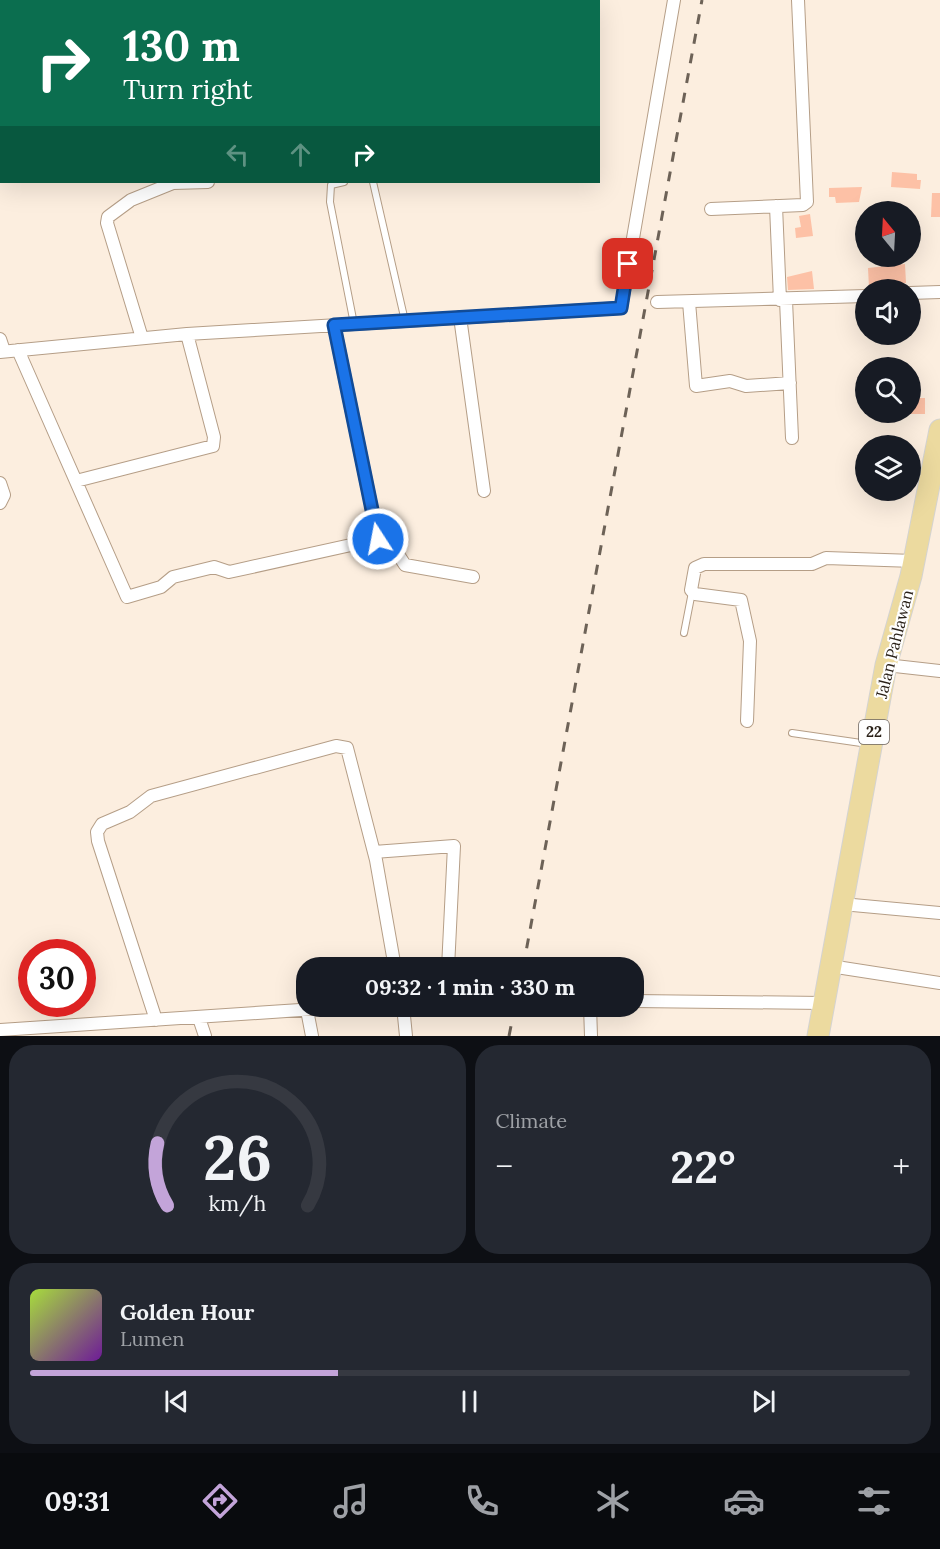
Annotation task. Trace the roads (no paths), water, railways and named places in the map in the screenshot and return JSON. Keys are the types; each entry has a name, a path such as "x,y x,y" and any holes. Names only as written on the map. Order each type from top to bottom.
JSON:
{"highway":[{"name":"Jalan Pahlawan","path":"818,1036 886,665 936,467 940,430"}],"street":[{"path":"0,339 2,351 187,334 621,308 674,0"},
{"path":"711,209 776,207 803,205 807,202 798,0"},
{"path":"142,338 107,224 108,217 130,200 173,183"},
{"path":"776,207 790,383 792,438"},
{"path":"921,293 940,292"},
{"path":"657,302 855,297"},
{"path":"689,302 696,386 730,381 746,386 790,383"},
{"path":"460,317 484,491"},
{"path":"334,325 378,539"},
{"path":"76,481 213,446 214,437 187,334"},
{"path":"18,350 127,597 161,587 173,577 214,567 229,572 378,539 394,548 405,565 473,577"},
{"path":"0,483 4,495 1,507"},
{"path":"747,721 750,641 741,600 692,592 695,568 704,564 812,564 826,558 914,561"},
{"path":"886,665 940,671"},
{"path":"156,1020 97,832 102,824 130,812 151,796 171,789 341,745 347,748 374,852 393,957"},
{"path":"374,852 454,846 449,957"},
{"path":"842,904 940,913"},
{"path":"830,966 940,983"},
{"path":"644,1001 823,1003"},
{"path":"0,1030 64,1031 156,1020 296,1011"},
{"path":"199,1017 205,1036"},
{"path":"308,1017 312,1036"},
{"path":"404,1017 406,1036"},
{"path":"590,1017 591,1036"}],"lane":[{"path":"340,183 331,185 330,202 354,324"},
{"path":"373,183 405,321"},
{"path":"684,633 692,592"},
{"path":"792,733 871,745"}],"railway":[{"path":"525,957 702,0"},
{"path":"509,1036 513,1017"}]}
